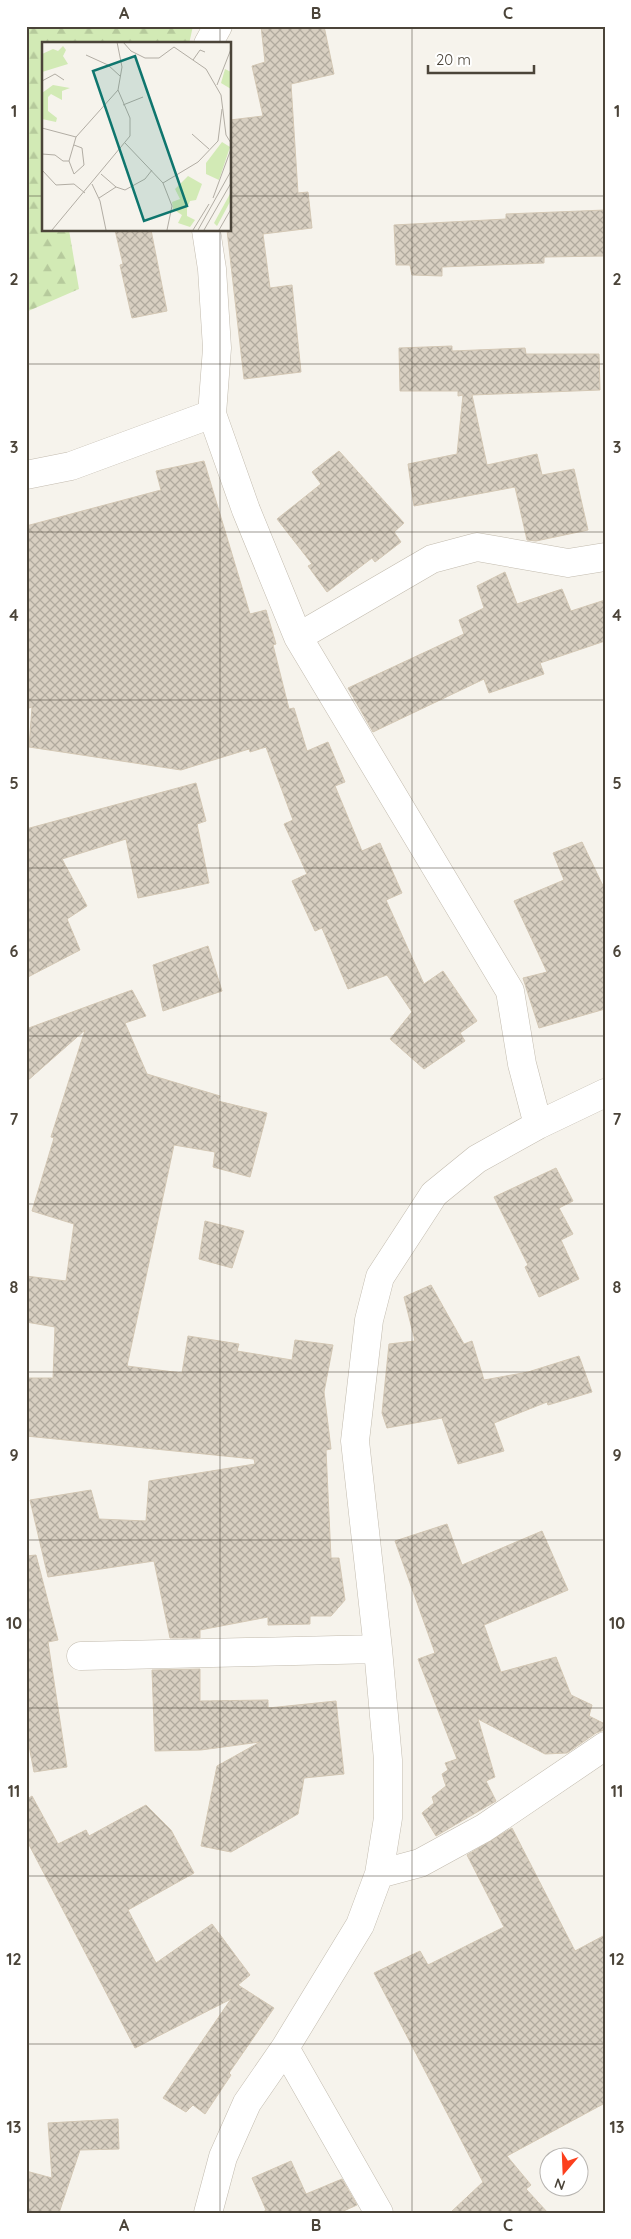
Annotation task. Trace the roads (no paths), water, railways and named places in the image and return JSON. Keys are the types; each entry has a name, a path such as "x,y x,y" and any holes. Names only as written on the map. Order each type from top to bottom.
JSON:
{"street":[{"path":"209,42 218,26"},
{"path":"206,231 212,268 217,348 212,414 246,510 298,637 510,991 522,1064 538,1125"},
{"path":"26,475 71,466 212,414"},
{"path":"298,637 432,559 477,547 568,563 605,557"},
{"path":"208,2213 223,2157 248,2103 285,2048 360,1925 379,1874 388,1818 388,1760 378,1648 355,1441 369,1320 380,1278 434,1194 477,1159 538,1125 605,1093"},
{"path":"82,1656 378,1648"},
{"path":"379,1874 420,1863 484,1828 605,1746"},
{"path":"285,2048 379,2213"}]}
